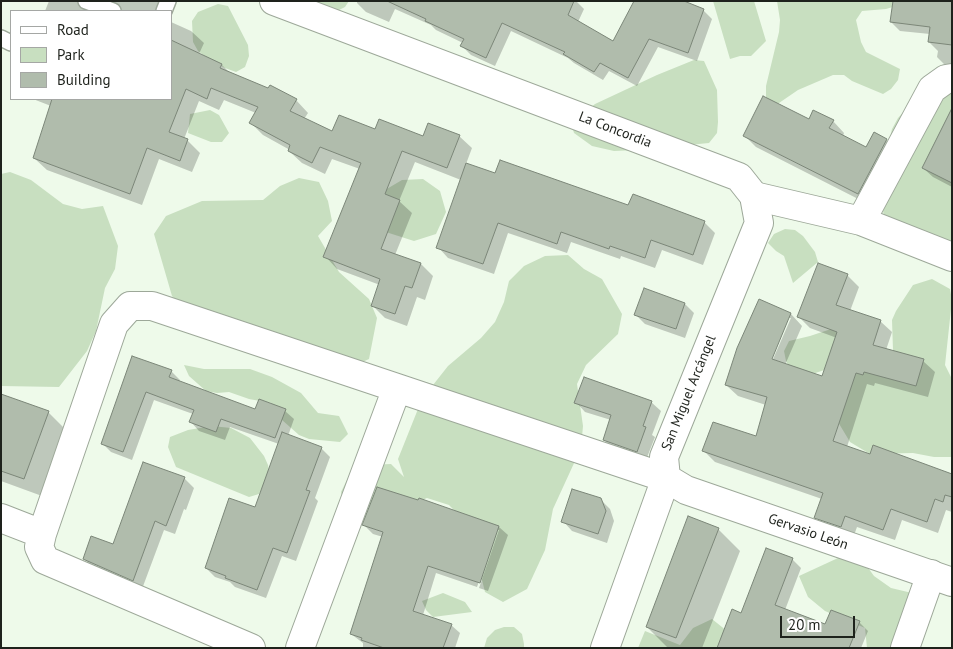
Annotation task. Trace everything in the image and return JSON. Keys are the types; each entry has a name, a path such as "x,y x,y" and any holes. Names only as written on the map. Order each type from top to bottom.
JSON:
{"street":[{"name":"La Concordia","path":"274,1 739,177 754,196"},
{"path":"861,221 932,89 946,79 952,78"},
{"path":"754,196 861,221 952,256"},
{"name":"San Miguel Arcángel","path":"605,648 666,478 664,456 759,223 754,196"},
{"name":"Gervasio León","path":"42,534 114,324 130,306 152,306 666,478 686,490 941,578"},
{"path":"300,648 397,388"},
{"path":"1,518 42,534 39,547 45,560 251,648"},
{"path":"905,648 941,578"}],"lane":[{"path":"86,1 110,10"}],"green space":[{"path":"294,1 349,1 345,7 335,12"},
{"path":"713,1 754,1 766,41 751,56 740,56 730,59"},
{"path":"777,1 898,1 896,6 886,9 862,11 856,20 861,42 866,52 900,69 898,80 891,89 883,94 852,81 844,75 833,75 798,90 779,103 769,106 766,97 766,86 779,32 780,20"},
{"path":"218,4 228,6 248,45 249,56 245,67 236,72 206,57 198,51 193,42 192,21 198,12"},
{"path":"694,60 704,61 717,90 717,133 709,143 614,151 592,146 574,133 571,123 595,104"},
{"path":"939,92 952,92 952,256 890,239 882,207 886,153 892,129 898,118 907,108"},
{"path":"210,110 219,115 229,133 222,142 211,142 188,133 190,114"},
{"path":"10,172 31,180 63,204 82,209 103,206 118,246 115,269 105,288 96,331 87,351 59,387 1,386 1,174"},
{"path":"299,178 319,182 328,201 332,221 318,236 339,272 369,299 377,318 369,359 326,379 200,328 172,296 154,234 166,216 202,201 263,200 280,186"},
{"path":"423,179 440,191 446,212 436,234 414,241 370,227 385,190 402,180"},
{"path":"785,229 795,230 803,236 815,252 818,262 793,283 784,256 768,243 774,234"},
{"path":"568,255 584,269 602,279 622,314 618,334 586,365 577,384 583,426 581,448 553,509 545,550 527,589 503,602 485,592 480,572 478,535 449,505 427,498 363,523 345,513 341,492 350,474 368,465 391,464 404,477 398,459 422,399 448,366 481,338 495,322 504,302 509,281 524,266 545,256"},
{"path":"932,279 950,289 952,300 945,365 952,379 952,457 934,457 913,453 870,454 850,442 838,422 848,386 868,349 889,349 889,368 893,350 892,320 896,311 913,285"},
{"path":"831,329 842,330 830,368 798,379 786,361 784,351 789,341"},
{"path":"184,365 204,369 250,369 272,377 301,393 318,413 339,416 348,434 340,442 309,439 299,435 282,420 271,403 249,399 229,392 217,393 206,391 189,376"},
{"path":"212,426 231,428 250,438 264,456 270,475 259,494 249,497 176,467 168,447 170,437 188,430"},
{"path":"838,558 861,558 874,576 891,588 912,593 906,648 867,648 865,628 825,611 808,597 799,576"},
{"path":"443,593 465,602 472,612 433,617 426,610 422,601"},
{"path":"712,619 727,631 718,648 638,648 645,631 680,645 693,628"},
{"path":"504,627 514,627 522,634 524,648 484,648 487,638 495,630"}],"building":[{"path":"387,1 574,1 568,15 613,41 634,1 684,1 704,9 688,53 649,39 628,78 600,63 594,72 563,54 565,52 502,23 486,58 460,46 464,39"},
{"path":"893,1 952,1 952,45 928,42 930,27 890,22"},
{"path":"172,40 222,64 220,68 268,88 270,85 297,99 290,111 332,131 339,115 375,129 379,119 423,136 428,123 460,135 447,168 402,151 385,194 400,200 381,249 421,263 412,288 405,286 395,314 371,306 380,279 323,257 361,163 320,147 312,163 288,151 290,145 249,123 258,107 211,88 207,99 186,89 169,132 188,139 180,161 147,148 130,194 33,158 52,100 172,100"},
{"path":"763,96 809,119 813,110 834,120 829,128 866,147 874,132 887,139 858,194 743,136"},
{"path":"952,108 952,183 922,168"},
{"path":"500,160 628,205 633,194 705,221 693,255 651,240 645,258 610,246 609,249 561,232 557,244 498,223 483,264 436,248 466,163 495,173"},
{"path":"818,263 848,274 836,305 881,320 873,345 924,359 916,386 864,372 863,375 856,373 833,441 870,454 873,445 952,474 952,497 945,495 943,502 935,499 927,522 891,509 883,530 845,516 841,527 814,518 823,493 702,451 713,422 756,436 767,397 725,385 737,348 759,299 791,313 772,359 822,376 837,332 797,317"},
{"path":"644,288 685,303 676,329 634,315"},
{"path":"132,356 172,370 169,377 255,409 259,399 286,409 275,438 221,419 216,432 189,422 194,410 146,392 123,452 101,444"},
{"path":"584,377 652,401 643,426 646,427 637,452 603,440 611,415 574,403"},
{"path":"1,394 49,411 24,479 1,471"},
{"path":"282,432 322,447 306,490 310,491 287,553 273,548 257,590 205,568 229,498 255,507"},
{"path":"143,462 185,477 166,526 155,521 133,581 83,559 91,536 113,544"},
{"path":"377,487 418,500 419,498 499,526 480,583 428,566 413,611 452,624 443,648 384,648 350,634 383,532 362,525"},
{"path":"572,489 601,498 606,511 598,534 561,522"},
{"path":"688,516 719,528 676,638 646,627"},
{"path":"766,548 793,558 775,605 825,624 831,610 860,621 849,648 717,648 732,609 741,613"}]}
